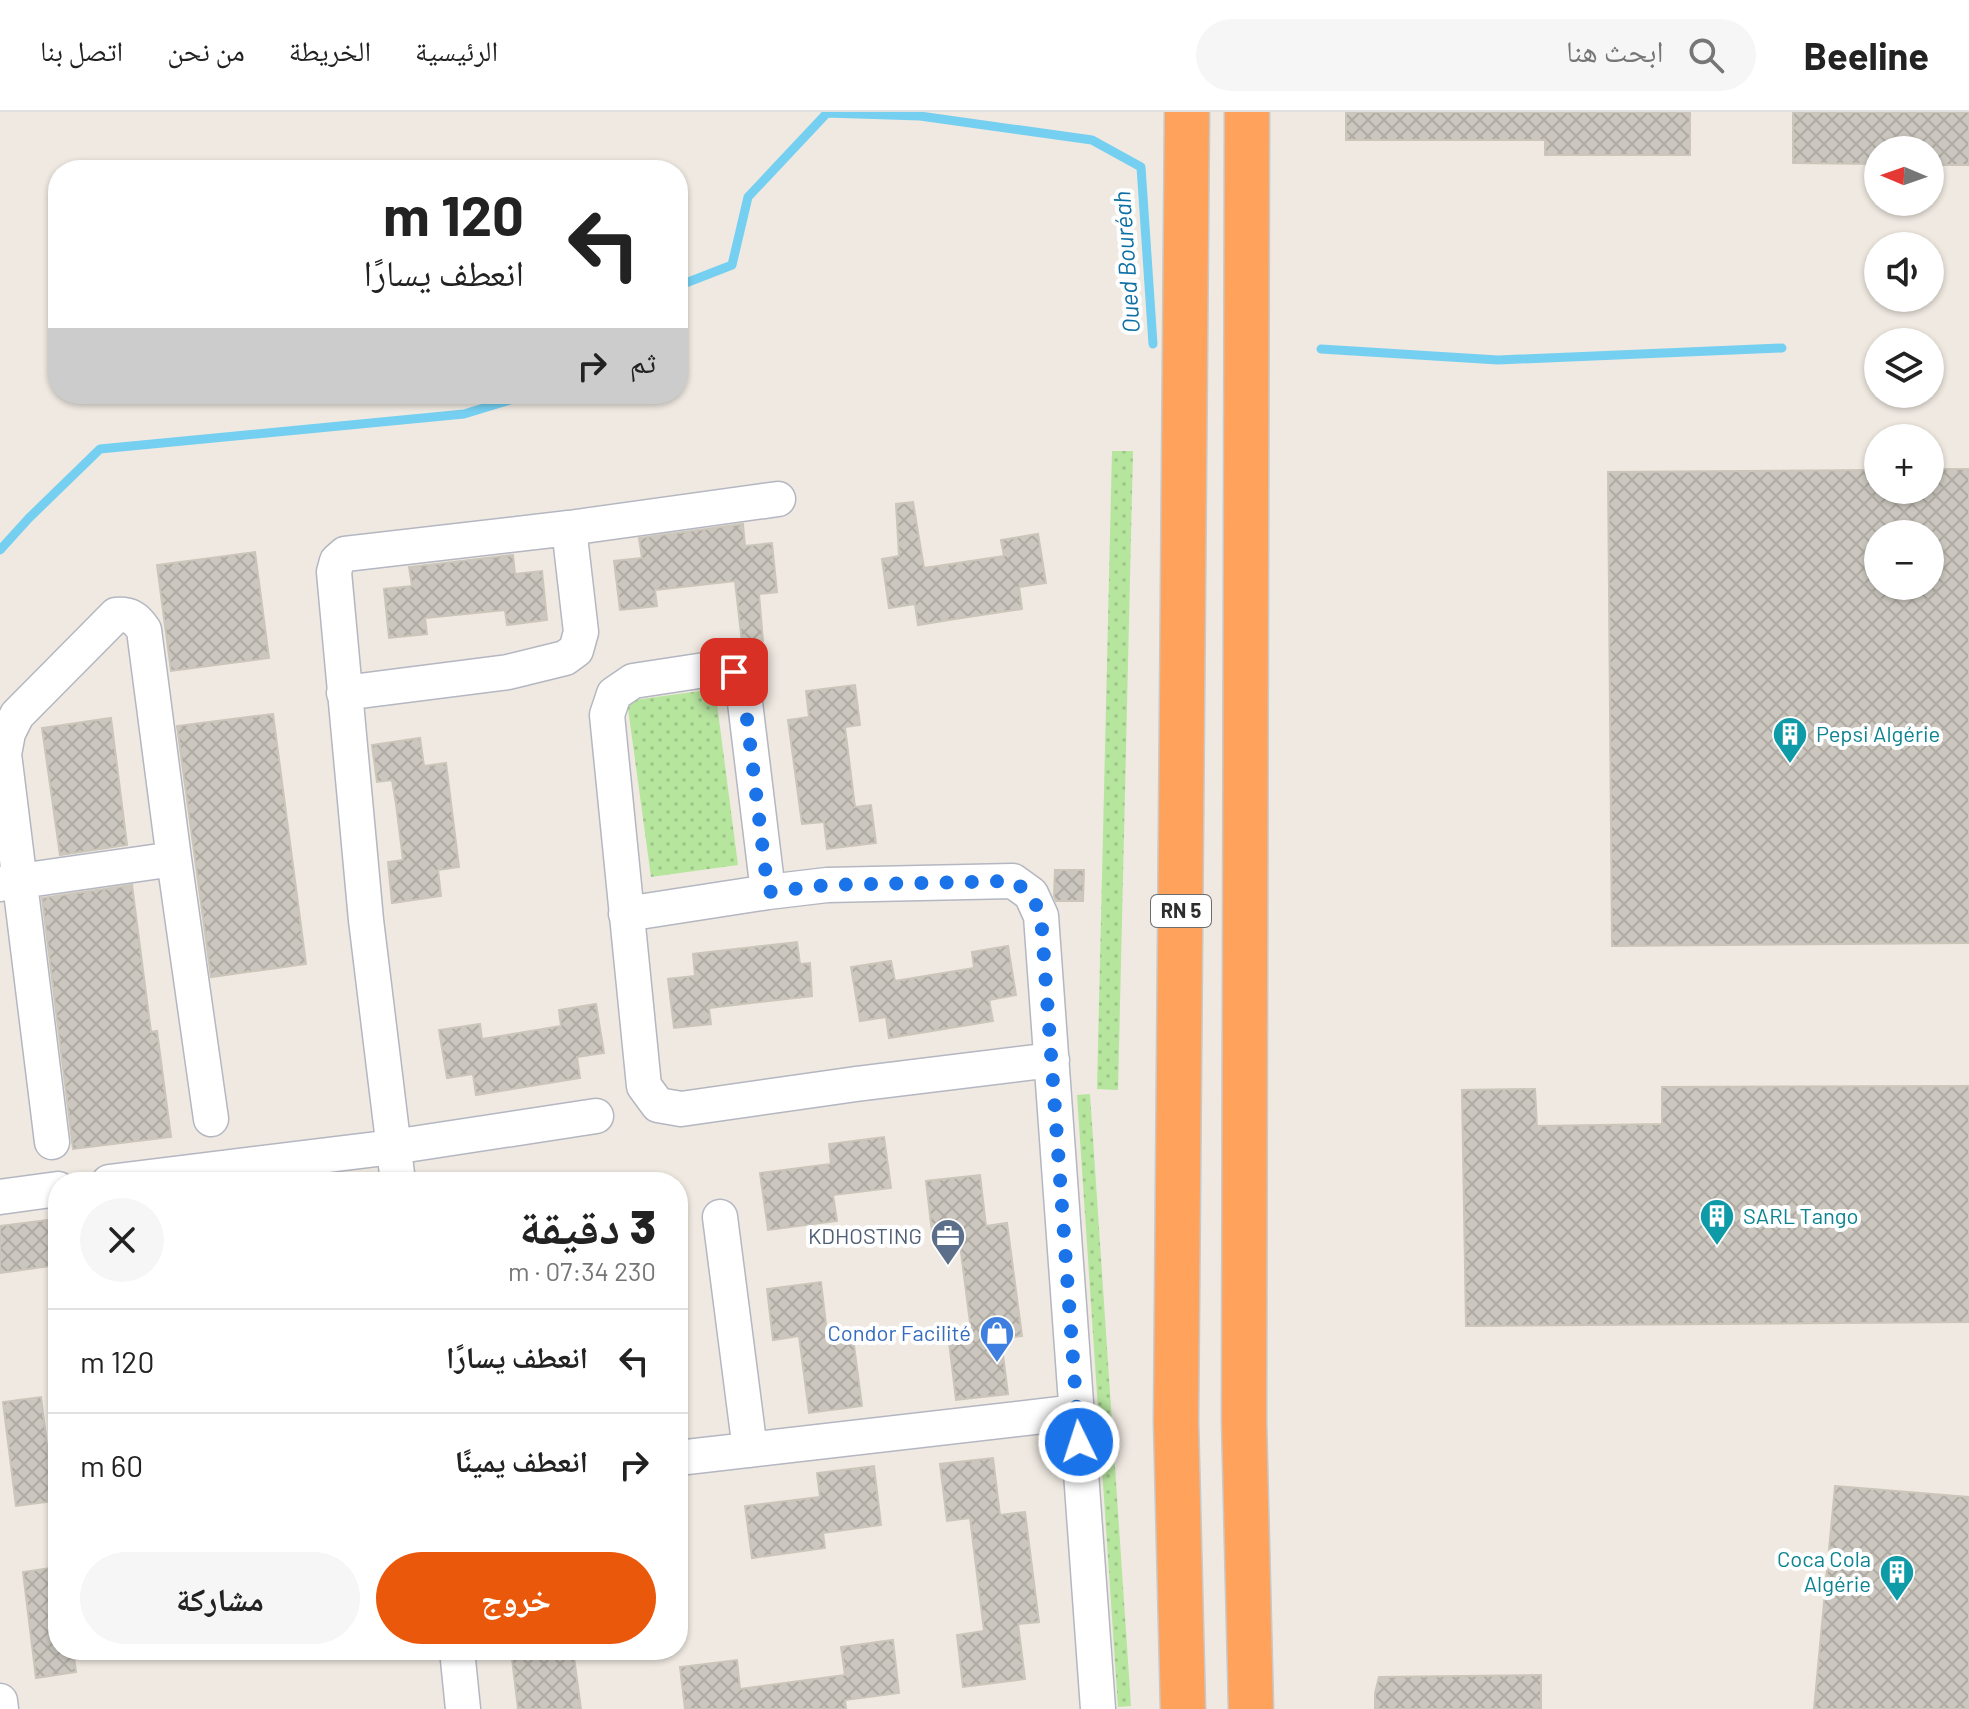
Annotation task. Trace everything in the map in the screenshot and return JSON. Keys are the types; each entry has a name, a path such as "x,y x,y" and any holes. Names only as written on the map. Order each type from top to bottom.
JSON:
{"highway":[{"name":"RN 5","path":"1183,1709 1176,1421 1187,112"},
{"path":"1247,112 1244,1420 1251,1709"},
{"path":"1176,1421 1244,1420"}],"street":[{"path":"397,1172 366,920 334,572 337,561 345,554 569,528 778,499"},
{"path":"344,693 508,672 565,658 576,650 581,632 569,528"},
{"path":"52,1142 10,882 4,754 8,733 17,715 116,615 127,614 138,620 144,630 211,1119"},
{"path":"768,892 743,686 734,672 718,668 633,681 614,694 607,715 644,1086 658,1105 681,1109 1052,1060"},
{"path":"10,882 174,859"},
{"path":"626,914 827,885 1013,881 1031,894 1041,916 1098,1709"},
{"path":"190,1172 393,1147 596,1116"},
{"path":"0,1197 48,1190"},
{"path":"720,1217 750,1450"},
{"path":"688,1457 1077,1412"},
{"path":"458,1660 463,1709"},
{"path":"0,1701 1,1709"}],"green space":[{"path":"1112,451 1133,451 1118,1090 1097,1089"},
{"path":"715,689 738,865 651,877 627,701"},
{"path":"1090,1094 1131,1706 1118,1707 1077,1095"}],"building":[{"path":"1346,112 1690,112 1690,155 1545,155 1545,140 1346,140"},
{"path":"1793,112 1969,112 1969,165 1944,165 1944,136 1864,136 1864,164 1793,163"},
{"name":"Pepsi Algérie","path":"1944,469 1969,469 1969,943 1612,946 1608,472 1864,470 1864,504 1944,504"},
{"path":"913,502 924,568 1004,556 1001,540 1038,534 1046,583 1019,587 1022,609 918,625 915,604 889,608 882,559 899,556 896,504"},
{"path":"743,524 745,546 772,543 777,592 759,594 763,641 742,643 735,581 655,590 657,606 620,610 614,561 642,558 639,538"},
{"path":"255,552 269,658 171,671 157,565"},
{"path":"513,555 515,574 542,571 547,620 507,625 505,610 425,618 427,634 389,638 384,589 412,586 409,567"},
{"path":"855,685 860,725 845,727 855,807 871,805 876,843 827,849 824,822 802,824 788,720 809,717 806,691"},
{"path":"273,714 306,964 211,977 177,726"},
{"path":"111,718 127,845 60,855 42,728"},
{"path":"420,738 424,766 446,763 459,867 438,870 441,896 392,903 388,862 403,860 396,804 392,780 377,782 372,745"},
{"path":"1055,870 1084,870 1083,901 1056,901"},
{"path":"132,885 151,1032 157,1031 171,1137 73,1149 42,898"},
{"path":"797,942 800,964 810,963 812,996 709,1008 711,1024 674,1028 668,979 695,976 693,954"},
{"path":"1008,946 1016,995 989,1000 993,1021 889,1038 886,1017 860,1021 851,967 891,961 895,981 974,968 972,952"},
{"path":"596,1004 604,1053 577,1057 580,1078 476,1095 473,1074 447,1078 439,1030 480,1024 482,1039 561,1026 559,1010"},
{"name":"SARL Tango","path":"1969,1086 1969,1322 1466,1326 1462,1090 1535,1089 1537,1126 1662,1124 1662,1087"},
{"path":"884,1137 891,1188 833,1195 837,1221 768,1230 760,1173 831,1164 829,1144"},
{"path":"980,1175 986,1226 1007,1223 1022,1336 1001,1339 1008,1394 956,1400 949,1342 972,1338 958,1229 932,1232 926,1181"},
{"path":"48,1220 48,1266 0,1273 0,1226"},
{"path":"821,1282 827,1333 852,1330 862,1406 809,1413 799,1336 773,1340 767,1289"},
{"path":"41,1397 48,1453 48,1502 16,1506 3,1402"},
{"path":"993,1458 1000,1515 1025,1512 1039,1622 1018,1624 1025,1679 963,1687 957,1635 984,1631 970,1518 947,1521 940,1464"},
{"path":"874,1466 881,1525 823,1533 825,1548 752,1558 745,1506 820,1497 817,1473"},
{"name":"Coca Cola Algérie","path":"1835,1486 1969,1497 1969,1709 1814,1709"},
{"path":"48,1568 48,1660 74,1660 76,1672 36,1678 23,1572"},
{"path":"893,1640 899,1693 845,1700 846,1709 685,1709 680,1667 737,1660 740,1689 845,1675 841,1647"},
{"path":"512,1660 574,1660 581,1709 518,1709"},
{"path":"1541,1675 1541,1709 1375,1709 1379,1677"}],"waterway":[{"name":"Oued Bouréah","path":"688,282 732,265 748,197 827,113 920,116 1092,140 1141,167 1153,344"},
{"name":"Oued Bouréah","path":"1321,349 1498,360 1782,348"},
{"name":"Oued Bouréah","path":"0,550 100,449 464,414 497,404"}],"place":[{"name":"Pepsi Algérie","path":"1790,765"},
{"name":"SARL Tango","path":"1717,1247"},
{"name":"KDHOSTING","path":"948,1267"},
{"name":"Condor Facilité","path":"997,1364"},
{"name":"Coca Cola Algérie","path":"1897,1603"}],"route":[{"path":"734,672 743,686 768,892 827,885 1013,881 1031,894 1041,916 1079,1442"}]}
